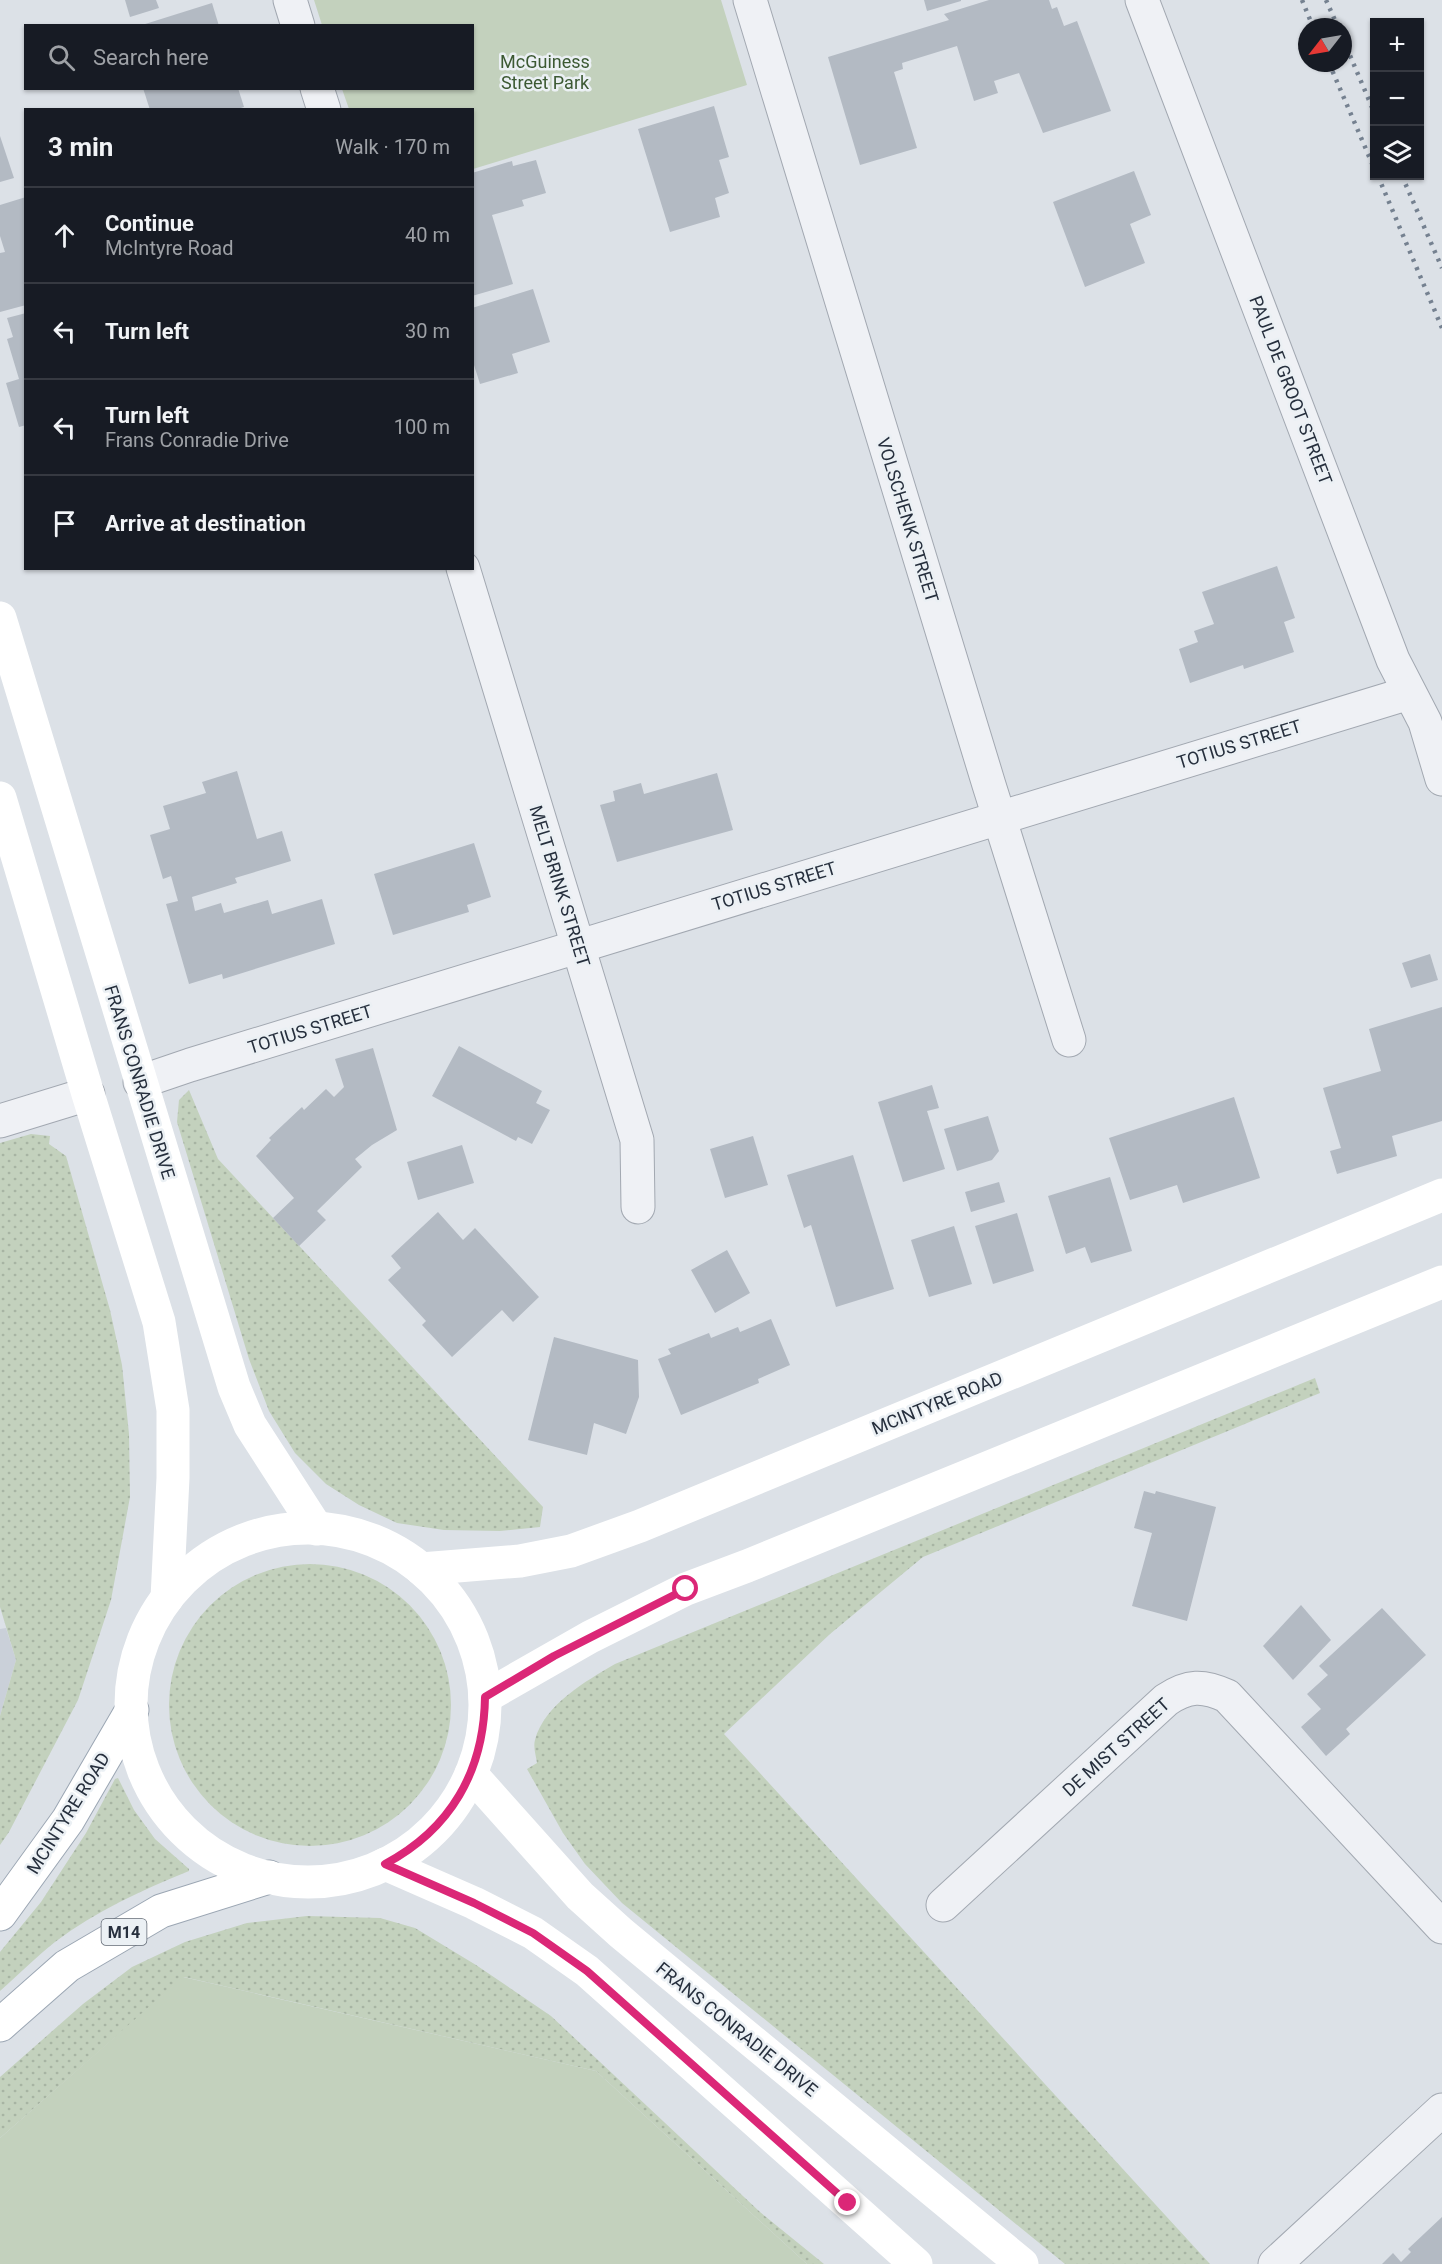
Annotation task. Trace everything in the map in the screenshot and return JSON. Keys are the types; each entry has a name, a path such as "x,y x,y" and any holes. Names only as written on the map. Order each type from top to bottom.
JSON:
{"main road":[{"name":"FRANS CONRADIE DRIVE","path":"0,618 234,1387 250,1425 317,1529"},
{"path":"0,798 159,1322 173,1410 173,1478 167,1598"},
{"name":"MCINTYRE ROAD","path":"421,1569 520,1561 571,1551 630,1530 1442,1195"},
{"path":"485,1697 554,1656 686,1589 1442,1282"},
{"name":"M14","path":"317,1529 344,1532 371,1540 396,1552 421,1569 449,1598 464,1623 476,1649 485,1697 482,1734 471,1774 458,1800 431,1833 409,1850 385,1864 357,1875 328,1881 298,1881 269,1877 241,1868 215,1855 192,1838 172,1817 155,1793 143,1767 135,1739 132,1710 133,1683 138,1657 153,1620 167,1598 197,1567 234,1544 275,1531 317,1529"},
{"name":"MCINTYRE ROAD","path":"0,1914 68,1820 132,1710"},
{"name":"FRANS CONRADIE DRIVE","path":"471,1774 580,1896 621,1934 1022,2264"},
{"path":"385,1864 474,1903 533,1933 587,1971 916,2264"},
{"name":"M14","path":"0,2025 67,1966 160,1911 269,1877"}],"street":[{"path":"290,0 297,24"},
{"name":"VOLSCHENK STREET","path":"750,0 1069,1040"},
{"name":"PAUL DE GROOT STREET","path":"1142,0 1389,649 1425,722 1442,779"},
{"path":"318,90 323,108"},
{"name":"MELT BRINK STREET","path":"464,570 637,1140 638,1207"},
{"name":"TOTIUS STREET","path":"140,1082 578,945 1409,693"},
{"path":"0,1121 88,1094"},
{"name":"DE MIST STREET","path":"943,1905 1166,1700 1179,1691 1195,1688 1212,1689 1227,1696 1442,1927"},
{"path":"1275,2264 1438,2121"}],"shaded area":[{"path":"6,1628 16,1660 0,1716 0,1629"}],"green space":[{"name":"McGuiness Street Park","path":"314,0 721,0 747,85 474,169 474,108 349,108 342,90 474,90 474,24 322,24"},
{"path":"189,1090 218,1159 543,1507 540,1527 500,1531 444,1530 397,1523 359,1505 326,1484 295,1453 269,1411 249,1359 177,1122 179,1100"},
{"path":"31,1134 50,1136 49,1144 66,1156 110,1310 122,1365 129,1434 130,1497 111,1600 78,1700 0,1845 0,1716 16,1660 0,1607 0,1143"},
{"path":"1315,1378 1320,1393 923,1557 830,1634 724,1734 1210,2264 1065,2264 622,1903 585,1864 563,1833 527,1769 537,1763 535,1740 540,1727 557,1705 579,1686 615,1664"},
{"path":"324,1564 338,1566 377,1580 410,1605 428,1626 441,1651 449,1677 451,1705 449,1733 441,1759 428,1784 410,1805 389,1823 364,1836 338,1844 296,1846 282,1844 243,1830 220,1814 201,1795 185,1772 171,1733 169,1691 171,1677 185,1638 201,1615 220,1596 243,1580 282,1566"},
{"path":"118,1778 134,1810 155,1839 189,1871 103,1911 71,1931 48,1948 0,1991 0,1952 41,1902 86,1833 115,1779"},
{"path":"307,1916 380,1918 415,1928 476,1965 551,2016 760,2212 824,2264 807,2264 596,2071 184,1977 0,2138 0,2077 83,2004 132,1967 185,1942 247,1923"},
{"path":"183,1977 596,2071 807,2264 0,2264 0,2138"}],"building":[{"path":"125,0 156,0 159,8 130,17"},
{"path":"924,0 961,0 961,1 927,11"},
{"path":"989,0 1049,0 1052,9 1057,7 1064,26 1077,21 1111,111 1043,133 1019,73 994,81 998,93 974,101 957,46 902,63 903,69 894,72 917,148 860,165 828,57 949,20 944,14"},
{"path":"212,3 218,24 145,24"},
{"path":"144,90 239,90 244,107 241,108 149,108"},
{"path":"714,106 729,157 719,160 729,193 715,198 720,217 670,232 638,129"},
{"path":"0,136 14,178 0,182"},
{"path":"536,160 546,193 522,200 524,206 492,215 513,284 474,295 474,172 512,161 513,166"},
{"path":"1134,171 1151,215 1130,224 1145,263 1085,287 1053,202"},
{"path":"24,198 24,306 0,312 0,253 5,252 0,236 0,205"},
{"path":"533,289 550,342 512,354 518,373 480,384 474,365 474,307"},
{"path":"24,314 24,426 19,427 6,383 19,379 7,339 13,337 7,318"},
{"path":"1277,566 1295,618 1284,622 1294,652 1244,669 1243,665 1190,683 1179,649 1198,642 1194,631 1214,624 1202,592"},
{"path":"237,771 257,839 282,831 291,861 235,878 237,883 192,897 195,911 221,903 224,913 268,900 272,914 322,899 335,944 223,979 222,974 189,984 166,904 178,901 171,876 163,879 150,835 170,829 163,806 206,793 202,782"},
{"path":"717,773 733,830 617,862 600,805 615,801 613,791 641,783 644,794"},
{"path":"474,843 491,897 467,905 469,912 393,935 374,874"},
{"path":"1430,954 1438,980 1411,988 1402,963"},
{"path":"1442,1007 1442,1121 1392,1136 1397,1156 1337,1174 1330,1151 1341,1148 1323,1088 1381,1071 1369,1029"},
{"path":"459,1046 542,1091 536,1103 550,1110 532,1144 518,1137 516,1141 432,1096"},
{"path":"373,1048 397,1130 372,1145 355,1159 362,1167 317,1211 326,1220 299,1246 273,1218 294,1198 256,1156 271,1140 269,1138 302,1107 304,1110 326,1089 334,1097 344,1087 335,1059"},
{"path":"932,1085 939,1108 927,1111 945,1169 903,1182 878,1102"},
{"path":"1234,1097 1260,1178 1183,1203 1177,1185 1130,1200 1109,1138"},
{"path":"988,1116 999,1151 992,1160 957,1171 944,1129"},
{"path":"753,1136 768,1185 725,1198 710,1149"},
{"path":"462,1145 474,1183 418,1200 407,1162"},
{"path":"853,1155 894,1289 836,1307 811,1225 804,1228 787,1175"},
{"path":"1110,1177 1132,1251 1091,1263 1085,1247 1066,1254 1048,1196"},
{"path":"999,1182 1005,1202 971,1212 965,1192"},
{"path":"438,1212 463,1240 475,1228 539,1297 513,1322 502,1310 452,1357 422,1325 426,1321 388,1280 401,1268 391,1256"},
{"path":"1017,1213 1034,1271 993,1284 975,1226"},
{"path":"954,1226 972,1284 929,1297 911,1240"},
{"path":"727,1250 750,1293 715,1313 691,1270"},
{"path":"771,1319 790,1365 758,1379 759,1383 681,1415 658,1359 671,1354 668,1349 709,1333 711,1338 738,1327 740,1332"},
{"path":"554,1337 638,1360 639,1397 626,1434 594,1423 587,1455 528,1440"},
{"path":"1144,1491 1155,1494 1156,1491 1216,1507 1187,1621 1132,1606 1152,1533 1134,1528"},
{"path":"1301,1605 1331,1640 1293,1680 1263,1646"},
{"path":"1382,1608 1426,1655 1346,1729 1350,1734 1326,1756 1301,1727 1321,1709 1307,1694 1328,1675 1319,1666"},
{"path":"1442,2217 1442,2264 1382,2264 1393,2253 1401,2262 1411,2252 1408,2249"}],"railway":[{"path":"1302,0 1309,18"},
{"path":"1326,0 1334,18"},
{"path":"1352,60 1370,103"},
{"path":"1333,72 1370,159"},
{"path":"1380,180 1442,328"},
{"path":"1404,180 1442,268"}],"route":[{"path":"686,1589 554,1656 485,1697 480,1748 458,1800 421,1842 385,1864 474,1903 533,1933 587,1971 848,2203"}]}
